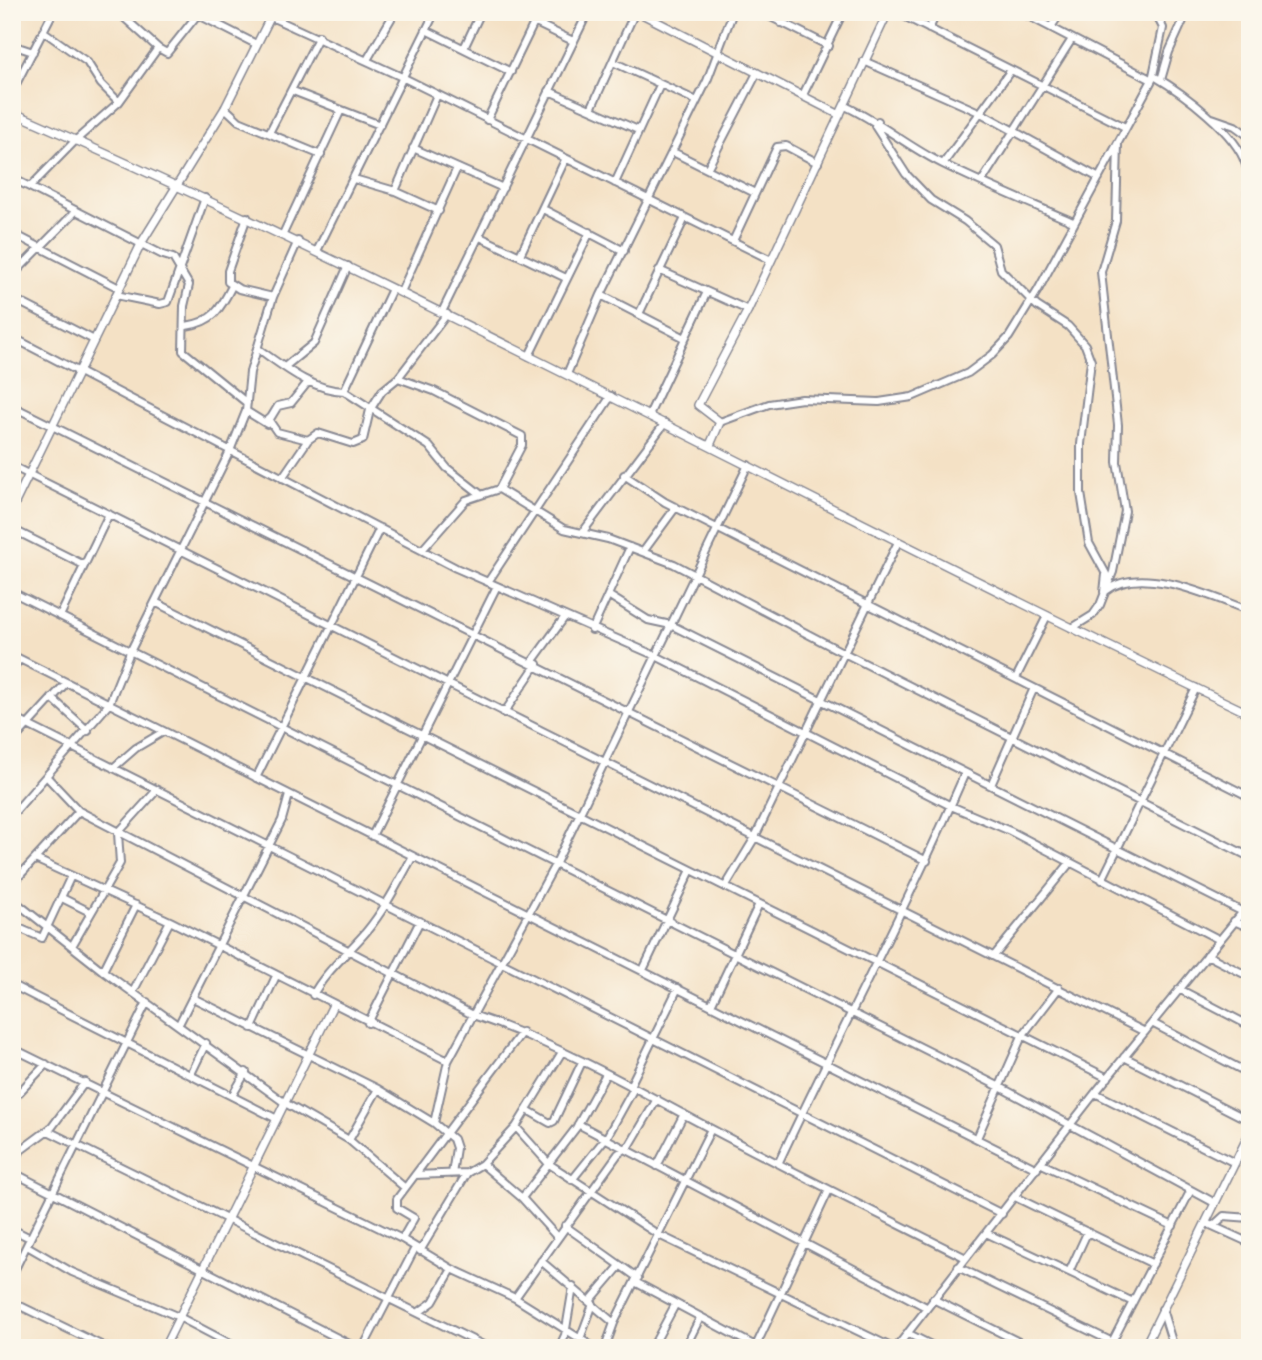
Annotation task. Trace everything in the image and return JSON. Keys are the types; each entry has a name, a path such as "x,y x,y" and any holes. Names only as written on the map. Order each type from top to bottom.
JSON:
{"street":[{"path":"12,92 53,12"},
{"path":"118,12 158,48 170,51 196,13 256,44"},
{"path":"367,60 395,12"},
{"path":"317,251 435,12"},
{"path":"464,48 481,12"},
{"path":"513,12 573,41"},
{"path":"282,478 308,440 319,433 356,444 363,440 370,410 382,391 398,378 444,313 588,12"},
{"path":"591,110 637,12 841,115"},
{"path":"567,374 601,295 650,200 718,54 733,12"},
{"path":"761,12 829,46"},
{"path":"782,23 786,12"},
{"path":"803,95 829,46 843,12"},
{"path":"720,422 698,405 748,310 887,15 876,12"},
{"path":"896,12 1125,127"},
{"path":"929,29 937,12"},
{"path":"1021,12 1161,80 1212,118 1246,164 1250,213"},
{"path":"1051,27 1061,12"},
{"path":"710,444 720,422 732,415 802,399 878,402 912,397 968,373 992,355 1009,337 1153,78 1163,28 1158,18 1148,12"},
{"path":"1161,80 1169,52 1187,12"},
{"path":"12,509 142,242 225,108 272,14 771,260"},
{"path":"487,120 534,23"},
{"path":"426,30 511,72"},
{"path":"43,31 87,62 101,84 119,102"},
{"path":"269,133 319,36"},
{"path":"982,181 1072,39"},
{"path":"12,45 33,52"},
{"path":"30,187 76,139 119,102 158,48"},
{"path":"864,61 981,113 1099,178"},
{"path":"613,62 696,101"},
{"path":"943,164 1011,70"},
{"path":"708,169 757,73"},
{"path":"615,183 660,85"},
{"path":"293,91 380,125"},
{"path":"549,91 638,130"},
{"path":"395,191 437,96"},
{"path":"845,106 877,121 895,138 943,164 1073,222"},
{"path":"225,108 239,121 321,155"},
{"path":"284,234 341,110"},
{"path":"12,111 284,234 710,444 898,542 1250,714"},
{"path":"1212,118 1235,126 1250,137"},
{"path":"877,121 875,126 906,174 931,200 965,221 994,246 1001,270 1045,313 1075,332 1085,345 1091,361 1081,444 1081,493 1090,543 1105,573 1104,592"},
{"path":"1072,628 1093,615 1104,592 1113,572 1125,511 1117,462 1118,425 1101,272 1116,220 1119,141"},
{"path":"733,241 779,145 818,163"},
{"path":"413,148 503,188"},
{"path":"673,152 755,193"},
{"path":"520,255 565,160"},
{"path":"401,292 457,168"},
{"path":"12,178 173,258 181,267 189,285 184,306 184,352 264,423 278,406 291,403 308,383"},
{"path":"354,179 395,191 439,211"},
{"path":"12,233 117,291 165,304 205,198"},
{"path":"543,209 624,251"},
{"path":"12,276 76,211"},
{"path":"247,217 228,271 228,282 232,286 273,297"},
{"path":"639,314 685,218"},
{"path":"529,356 590,232"},
{"path":"480,237 566,278"},
{"path":"12,816 109,704 130,652 230,451 247,407 250,372 273,297 298,241"},
{"path":"287,365 314,343 348,266"},
{"path":"659,270 748,310"},
{"path":"186,326 200,324 215,316 232,286"},
{"path":"344,391 392,289"},
{"path":"649,415 706,292"},
{"path":"601,295 685,338"},
{"path":"12,298 94,340"},
{"path":"12,337 488,582 564,618 656,656 951,806 980,816 1220,940"},
{"path":"257,348 287,365 308,383 329,391 344,391 429,446 447,468 479,493"},
{"path":"398,378 434,391 522,436 522,445 499,489"},
{"path":"488,582 611,396"},
{"path":"12,406 534,663 628,715 926,861"},
{"path":"268,419 277,432 308,440"},
{"path":"582,533 665,423"},
{"path":"434,1123 448,1061 556,863 748,465"},
{"path":"12,466 1145,1032"},
{"path":"624,475 676,507 1250,797"},
{"path":"423,549 466,500 479,493 499,489 564,529 630,547 674,564 844,653 1250,857"},
{"path":"643,552 676,507"},
{"path":"60,615 109,514"},
{"path":"256,778 380,528"},
{"path":"12,529 83,565"},
{"path":"725,887 754,839 898,542"},
{"path":"592,630 630,547"},
{"path":"1104,592 1125,580 1147,580 1250,611"},
{"path":"372,836 497,586"},
{"path":"12,593 399,784 1000,1087 1215,1203"},
{"path":"608,595 648,620 671,625 1243,912"},
{"path":"155,602 422,733 1108,1078"},
{"path":"1016,678 1047,616"},
{"path":"504,713 564,618"},
{"path":"12,655 643,970 824,1064 977,1138 1172,1226"},
{"path":"12,669 20,659"},
{"path":"12,742 66,683"},
{"path":"991,785 1034,688"},
{"path":"1102,880 1196,688"},
{"path":"52,698 88,731"},
{"path":"12,717 1002,1214"},
{"path":"113,768 136,748 163,732"},
{"path":"778,1164 824,1064 926,861 965,773"},
{"path":"47,777 79,811 118,833 473,1015 522,1032 657,1099 778,1164 966,1258"},
{"path":"72,946 120,863 118,833 156,791"},
{"path":"179,1024 282,820 289,795"},
{"path":"12,884 79,811"},
{"path":"313,995 322,979 387,905 413,856"},
{"path":"35,859 170,921 448,1061"},
{"path":"994,956 1069,864"},
{"path":"643,970 691,870"},
{"path":"12,925 42,938 71,876"},
{"path":"12,898 103,971 246,1072 285,1103 349,1140 404,1187"},
{"path":"62,898 90,912"},
{"path":"516,1127 548,1164 589,1193 659,1235 895,1348 1040,1167 1095,1093 1250,903"},
{"path":"711,1005 737,956 759,904"},
{"path":"103,971 136,905"},
{"path":"133,992 170,921"},
{"path":"368,1023 420,921"},
{"path":"1234,921 1250,929"},
{"path":"1207,955 1250,977"},
{"path":"252,1028 276,976"},
{"path":"12,985 277,1119"},
{"path":"572,1180 606,1139 678,988"},
{"path":"977,1138 1022,1036 1059,988"},
{"path":"1179,989 1250,1027"},
{"path":"193,998 378,1089 434,1123 448,1133 456,1148 452,1174"},
{"path":"12,1275 147,1002"},
{"path":"164,1348 333,1005"},
{"path":"1152,1023 1250,1074"},
{"path":"402,1239 414,1218 395,1204 404,1187 448,1133 481,1082 522,1032"},
{"path":"191,1074 206,1043"},
{"path":"12,1048 402,1239 452,1269 515,1298 595,1348"},
{"path":"363,1348 417,1249 467,1173 482,1164 529,1111 562,1052"},
{"path":"1124,1057 1250,1121"},
{"path":"529,1111 550,1123 554,1121 582,1062"},
{"path":"12,1100 46,1064"},
{"path":"232,1096 246,1072"},
{"path":"522,1198 578,1124 606,1074"},
{"path":"12,1166 21,1150 48,1131 85,1082"},
{"path":"349,1140 378,1089"},
{"path":"1095,1093 1235,1163"},
{"path":"515,1298 618,1154 627,1150 657,1099"},
{"path":"657,1166 684,1114"},
{"path":"578,1124 926,1307"},
{"path":"605,1348 614,1323 711,1129"},
{"path":"48,1131 489,1348"},
{"path":"1144,1348 1162,1309 1209,1224 1215,1203 1250,1132"},
{"path":"12,1145 21,1150"},
{"path":"482,1164 522,1198 557,1237"},
{"path":"12,1172 357,1348"},
{"path":"415,1175 467,1173"},
{"path":"1111,1345 1191,1189"},
{"path":"565,1226 636,1280 675,1305 757,1347 829,1190"},
{"path":"1015,1197 1153,1264"},
{"path":"1209,1224 1224,1216 1250,1219"},
{"path":"1209,1224 1250,1243"},
{"path":"12,1229 30,1238"},
{"path":"986,1233 1133,1302"},
{"path":"1069,1272 1087,1233"},
{"path":"27,1246 83,1278 179,1317 238,1348"},
{"path":"541,1261 614,1323"},
{"path":"580,1339 592,1302 619,1267"},
{"path":"958,1267 1111,1345 1125,1348"},
{"path":"419,1312 433,1302 452,1269"},
{"path":"559,1348 573,1287"},
{"path":"933,1299 1031,1348"},
{"path":"12,1302 107,1348"},
{"path":"652,1348 675,1305"},
{"path":"1162,1309 1174,1348"},
{"path":"685,1348 700,1318"},
{"path":"907,1333 937,1348"}]}
